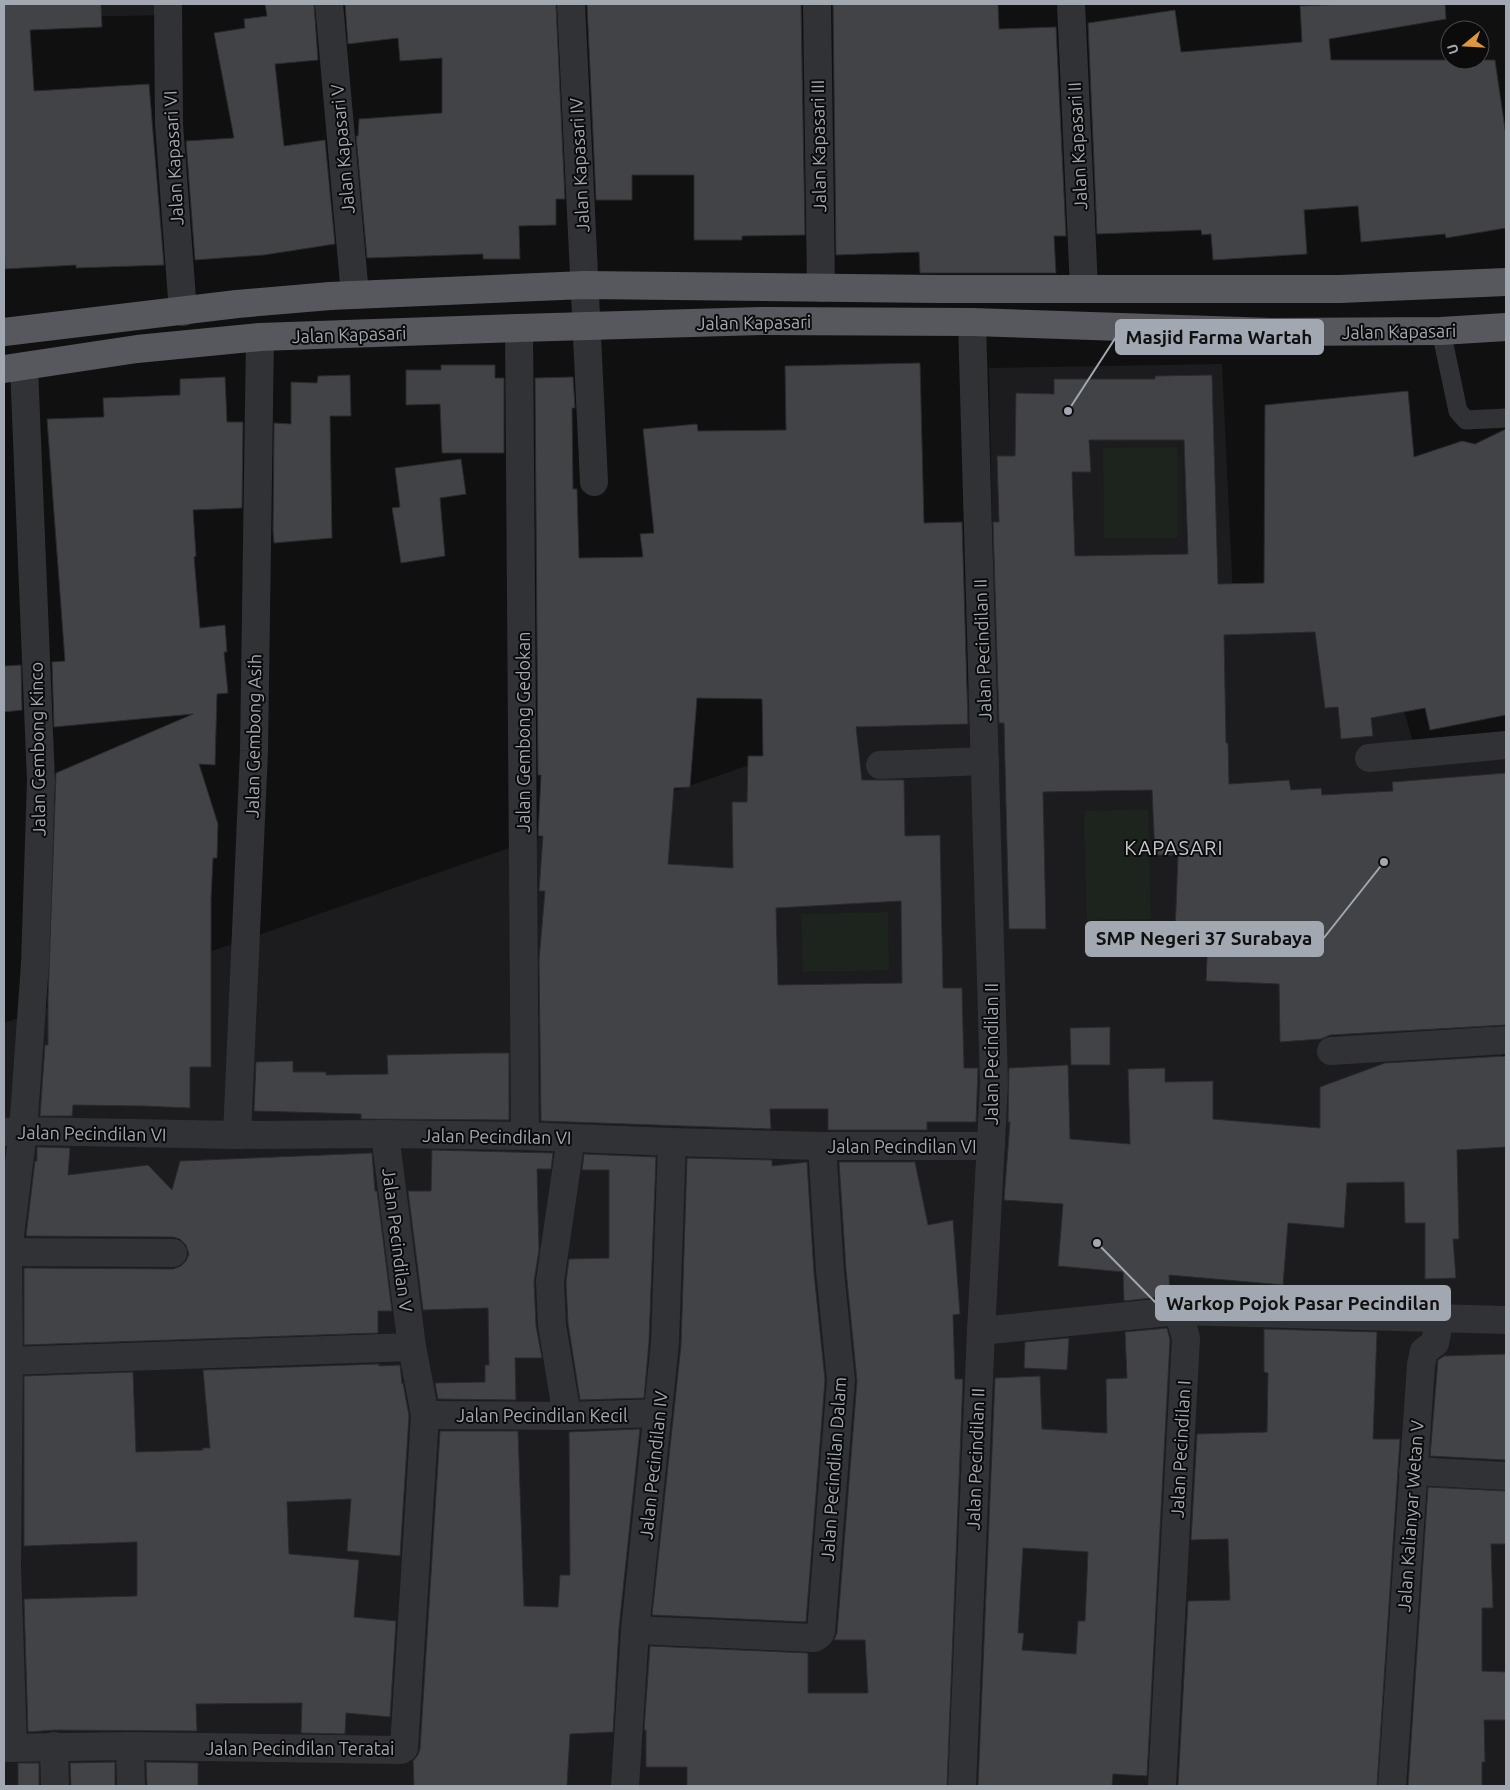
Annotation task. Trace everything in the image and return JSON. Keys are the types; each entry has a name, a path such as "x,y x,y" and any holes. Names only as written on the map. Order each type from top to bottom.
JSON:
{"highway":[{"name":"Jalan Kapasari","path":"4,332 84,321 184,312 237,304 355,295 585,285 821,288 1340,288 1506,282"},
{"name":"Jalan Kapasari","path":"14,368 137,349 260,337 760,321 972,322 1272,332 1441,331 1506,328"}],"street":[{"name":"Jalan Kapasari VI","path":"168,4 169,124 184,312"},
{"name":"Jalan Kapasari V","path":"329,4 355,295"},
{"name":"Jalan Kapasari IV","path":"571,4 594,482"},
{"name":"Jalan Kapasari III","path":"817,4 821,288"},
{"name":"Jalan Kapasari II","path":"1071,4 1084,288"},
{"name":"Jalan Pecindilan II","path":"962,1786 981,1330 994,1084 972,322"},
{"name":"Jalan Gembong Gedokan","path":"519,328 525,1136"},
{"name":"Jalan Gembong Asih","path":"237,1135 254,751 260,337"},
{"name":"Jalan Gembong Kinco","path":"8,1748 8,1252 13,1132 36,964 41,782 14,368"},
{"path":"1369,758 1506,745"},
{"path":"880,765 986,762"},
{"path":"1331,1051 1506,1040"},
{"name":"Jalan Pecindilan VI","path":"13,1132 525,1136 822,1146 991,1146"},
{"name":"Jalan Pecindilan V","path":"385,1134 412,1347"},
{"path":"567,1416 552,1324 550,1281 570,1138"},
{"name":"Jalan Pecindilan IV","path":"626,1786 635,1630 665,1343 672,1142"},
{"name":"Jalan Pecindilan Dalam","path":"635,1630 814,1638 821,1632 841,1380 830,1272 822,1146"},
{"path":"8,1252 173,1253"},
{"path":"981,1330 1178,1311 1506,1320"},
{"name":"Jalan Pecindilan I","path":"1162,1786 1186,1338 1178,1311"},
{"name":"Jalan Kalianyar Wetan V","path":"1392,1786 1421,1365 1424,1351 1435,1343 1440,1318"},
{"path":"9,1361 412,1347"},
{"name":"Jalan Pecindilan Teratai","path":"8,1748 130,1746 401,1750 404,1748 425,1415 412,1347"},
{"name":"Jalan Pecindilan Kecil","path":"425,1415 567,1416 658,1413"},
{"path":"1413,1471 1506,1476"},
{"path":"54,1746 55,1786"},
{"path":"130,1746 131,1786"}],"lane":[{"path":"1441,331 1458,411 1466,420 1506,418"}],"shaded area":[{"path":"72,4 166,4 166,15 73,17"},
{"path":"1222,364 1233,597 1359,554 1419,763 1506,757 1506,951 1473,953 1506,1069 1506,1786 4,1786 4,1023 995,680 989,368"},
{"path":"1177,447 1177,538 1104,538 1103,448"},
{"path":"1148,809 1151,919 1087,920 1084,811"},
{"path":"888,912 889,970 803,972 801,914"}],"building":[{"path":"4,4 101,4 102,27 30,30 34,91 149,84 164,265 76,268 76,265 5,269"},
{"path":"265,4 314,4 318,60 275,64 284,146 325,140 335,244 264,255 195,260 186,141 234,138 214,33 245,28 244,19 267,16"},
{"path":"345,4 556,4 565,199 556,199 556,225 519,226 520,259 483,259 483,254 367,258 356,136 358,136 359,119 442,113 442,58 400,61 398,38 348,44"},
{"path":"587,4 801,4 805,235 742,236 742,240 694,240 694,175 632,175 632,200 596,200"},
{"path":"833,4 998,4 999,29 1056,27 1066,236 1054,236 1056,273 920,273 919,252 836,255"},
{"path":"1445,4 1446,19 1329,39 1331,60 1440,60 1440,70 1490,70 1490,60 1495,60 1506,136 1506,228 1446,238 1445,234 1361,242 1358,206 1304,210 1307,254 1213,260 1211,234 1202,235 1201,230 1097,234 1088,23 1175,10 1181,52 1302,42 1300,6"},
{"path":"920,363 924,523 962,522 968,724 856,727 862,780 904,780 905,836 940,835 943,988 962,988 964,1068 978,1068 976,1122 927,1122 927,1130 828,1130 828,1109 770,1109 771,1129 541,1121 539,960 545,891 539,891 543,836 538,836 541,775 538,775 535,378 573,377 575,408 572,408 573,489 577,489 579,558 643,557 640,534 654,533 643,429 697,424 698,431 786,430 785,366","holes":["697,698 762,699 763,756 748,756 747,802 732,802 733,868 668,864 674,788 690,787","901,901 902,983 778,985 776,908"]},
{"path":"441,365 495,365 495,378 504,378 504,453 442,453 440,404 406,405 406,370 441,370"},
{"path":"350,375 351,416 330,416 332,538 274,543 274,423 291,424 291,382 317,383 318,376"},
{"path":"1212,375 1218,584 1264,583 1265,405 1408,391 1414,457 1462,441 1475,444 1506,429 1506,715 1430,730 1425,708 1371,718 1373,736 1341,739 1338,707 1325,708 1315,632 1224,635 1226,743 1228,743 1229,784 1289,780 1291,790 1321,788 1322,795 1393,791 1392,782 1506,773 1506,1025 1330,1035 1321,1039 1280,1042 1279,984 1206,981 1208,935 1175,933 1178,855 1155,855 1152,790 1043,792 1046,929 1009,929 1004,723 999,723 993,522 999,522 997,456 1015,456 1016,393 1054,394 1054,379 1155,379 1155,376","holes":["1089,440 1184,440 1188,554 1075,556 1072,472 1091,472"]},
{"path":"225,377 227,422 243,422 242,508 193,510 196,556 194,557 200,628 225,625 227,652 224,652 228,693 217,694 215,765 199,764 218,824 217,858 213,858 211,899 211,1067 190,1067 190,1108 73,1105 72,1116 40,1116 45,1045 48,1045 56,773 193,714 54,727 52,662 65,661 47,419 104,417 103,398 180,395 180,379"},
{"path":"461,459 466,494 440,498 445,556 401,563 392,508 400,507 395,468"},
{"path":"21,665 22,710 4,712 4,666"},
{"path":"1110,1027 1110,1065 1071,1065 1070,1028"},
{"path":"509,1053 509,1120 361,1119 361,1114 254,1111 256,1062 293,1061 293,1072 326,1072 326,1075 388,1074 387,1055"},
{"path":"1506,1056 1506,1147 1457,1150 1459,1239 1453,1239 1456,1278 1425,1279 1425,1223 1405,1223 1404,1182 1347,1183 1344,1228 1288,1223 1283,1285 1169,1275 1170,1296 1124,1301 1123,1272 1058,1266 1063,1204 1004,1200 1010,1122 1008,1122 1009,1068 1068,1065 1070,1139 1130,1144 1128,1069 1165,1068 1165,1082 1213,1081 1213,1119 1320,1128 1320,1087 1385,1063"},
{"path":"37,1147 70,1148 68,1175 148,1165 172,1190 180,1161 372,1153 375,1191 377,1191 392,1311 378,1311 378,1333 24,1345 24,1268 173,1269 181,1266 189,1254 186,1245 180,1239 173,1237 26,1236 35,1161 37,1161"},
{"path":"432,1150 553,1153 551,1169 537,1169 539,1250 534,1282 536,1326 542,1358 515,1358 516,1400 438,1399 435,1383 485,1382 485,1365 489,1365 488,1308 423,1310 408,1191 431,1191"},
{"path":"584,1154 656,1157 649,1342 644,1398 580,1400 568,1323 566,1282 569,1259 609,1258 609,1170 582,1170"},
{"path":"687,1158 772,1160 772,1166 807,1162 814,1273 825,1380 806,1622 652,1615 681,1345"},
{"path":"839,1162 915,1162 928,1225 953,1220 960,1314 953,1315 955,1379 963,1379 947,1786 687,1786 687,1767 646,1767 646,1730 644,1730 650,1646 808,1653 808,1693 868,1693 865,1640 834,1640 837,1633 857,1381 846,1270"},
{"path":"1167,1328 1170,1340 1147,1776 1113,1774 1112,1786 978,1786 995,1378 1040,1376 1042,1429 1107,1433 1106,1379 1127,1378 1125,1332","holes":["1023,1548 1088,1552 1085,1621 1078,1621 1076,1654 1022,1650 1024,1633 1018,1633"]},
{"path":"1264,1329 1377,1332 1373,1439 1400,1439 1377,1786 1178,1786 1188,1601 1230,1600 1228,1539 1191,1540 1197,1434 1267,1432 1268,1373 1264,1372"},
{"path":"1069,1338 1067,1370 1024,1368 1025,1342"},
{"path":"1506,1354 1506,1460 1430,1456 1438,1360 1444,1356"},
{"path":"379,1364 379,1366 400,1365 409,1416 400,1556 347,1551 351,1499 287,1502 289,1554 359,1560 354,1617 396,1621 390,1717 346,1713 345,1734 301,1733 302,1703 196,1704 197,1731 54,1730 28,1732 24,1599 137,1596 137,1542 24,1546 24,1376 133,1372 136,1452 203,1450 202,1448 210,1448 203,1370"},
{"path":"640,1429 619,1628 613,1732 570,1734 567,1786 414,1786 413,1761 420,1749 440,1431 518,1431 524,1606 558,1607 560,1575 570,1575 569,1432"},
{"path":"1428,1487 1506,1491 1506,1544 1491,1544 1493,1608 1482,1608 1482,1671 1506,1672 1506,1720 1484,1720 1485,1762 1482,1762 1482,1786 1408,1786"},
{"path":"115,1762 115,1786 71,1786 70,1763"},
{"path":"146,1762 198,1763 198,1786 147,1786"},
{"path":"18,1763 39,1763 39,1786 18,1786"}],"place":[{"name":"Masjid Farma Wartah","path":"1068,411"},
{"name":"SMP Negeri 37 Surabaya","path":"1384,862"},
{"name":"Warkop Pojok Pasar Pecindilan","path":"1097,1243"}],"district":[{"name":"KAPASARI","path":"1174,847"}]}
